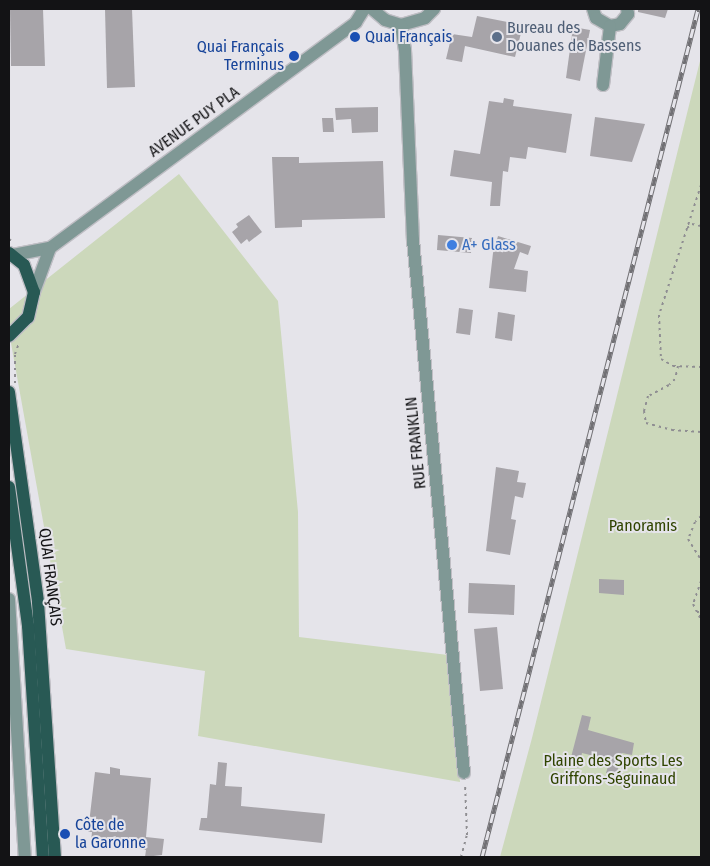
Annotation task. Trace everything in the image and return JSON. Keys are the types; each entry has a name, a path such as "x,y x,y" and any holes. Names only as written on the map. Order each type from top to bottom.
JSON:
{"main road":[{"path":"9,336 28,317 34,292 24,265 11,254"},
{"name":"QUAI FRANÇAIS","path":"9,392 38,602 55,857"},
{"name":"QUAI FRANÇAIS","path":"9,487 28,626 42,857"}],"street":[{"name":"AVENUE PUY PLA","path":"11,254 50,248 356,22 364,9"},
{"path":"372,9 385,20"},
{"path":"356,22 385,20 401,25 425,18 434,9"},
{"path":"593,9 596,18 610,26 620,24 628,14 627,9"},
{"name":"RUE FRANKLIN","path":"401,25 405,50 413,240 464,773"},
{"path":"603,85 610,26"},
{"path":"34,292 50,248"},
{"path":"9,599 24,857"}],"path":[{"path":"701,185 658,315 661,359 678,366 701,367"},
{"path":"687,227 692,224 701,226"},
{"path":"678,366 675,379 669,386 648,396 644,410 646,423 672,430 701,432"},
{"path":"701,516 695,522 688,539 701,560"},
{"path":"701,581 693,604 701,620"},
{"path":"697,613 701,610"},
{"path":"462,857 467,835 464,773"}],"green space":[{"path":"701,57 701,857 500,857 532,738"},
{"path":"179,174 278,301 298,512 299,637 448,655 460,782 198,736 205,671 66,649 9,332 9,309"}],"building":[{"path":"10,9 43,9 45,66 11,66"},
{"path":"105,9 132,9 135,87 107,88"},
{"path":"638,9 668,9 665,18 638,12"},
{"name":"Bureau des Douanes de Bassens","path":"477,16 523,25 515,57 465,46 462,62 446,59 452,34 472,37"},
{"path":"573,27 590,30 580,81 566,78"},
{"path":"504,98 514,100 513,106 572,114 566,153 528,147 526,159 510,157 508,172 503,171 500,206 490,206 492,182 450,176 454,150 480,154 489,101 503,103"},
{"path":"378,107 378,132 352,133 351,119 336,120 335,108"},
{"path":"595,117 645,124 632,162 590,156"},
{"path":"322,118 333,118 334,132 323,132"},
{"path":"272,157 299,157 299,163 383,161 385,218 302,220 302,227 275,228"},
{"path":"249,215 262,232 249,242 247,239 241,244 232,232 238,227 236,224"},
{"path":"438,235 472,238 471,253 437,250"},
{"path":"498,236 531,246 528,255 520,252 514,269 528,271 526,292 489,288 493,253"},
{"path":"459,308 473,310 470,335 456,333"},
{"path":"498,312 515,315 512,341 495,338"},
{"path":"496,467 519,471 517,482 526,483 523,498 515,496 511,519 516,520 510,555 486,551"},
{"path":"599,579 624,580 624,595 599,593"},
{"path":"469,583 515,585 514,615 468,613"},
{"path":"497,627 503,689 480,691 474,629"},
{"path":"582,715 591,717 588,730 634,743 632,755 622,753 616,776 606,773 610,760 582,753 579,768 569,765"},
{"path":"218,762 227,763 225,786 242,787 241,806 325,814 322,843 199,830 201,818 207,818 210,784 216,785"},
{"path":"110,767 120,769 120,775 151,778 146,837 164,839 162,855 145,857 146,850 91,841 92,832 88,832 95,772 110,774"}],"railway":[{"path":"482,857 698,9"}],"place":[{"name":"Quai Français","path":"355,37"},
{"name":"Bureau des Douanes de Bassens","path":"497,37"},
{"name":"Quai Français Terminus","path":"294,56"},
{"name":"A+ Glass","path":"452,245"},
{"name":"Côte de la Garonne","path":"65,834"}],"park label":[{"name":"Panoramis","path":"643,526"},
{"name":"Plaine des Sports Les Griffons-Séguinaud","path":"613,770"}]}
